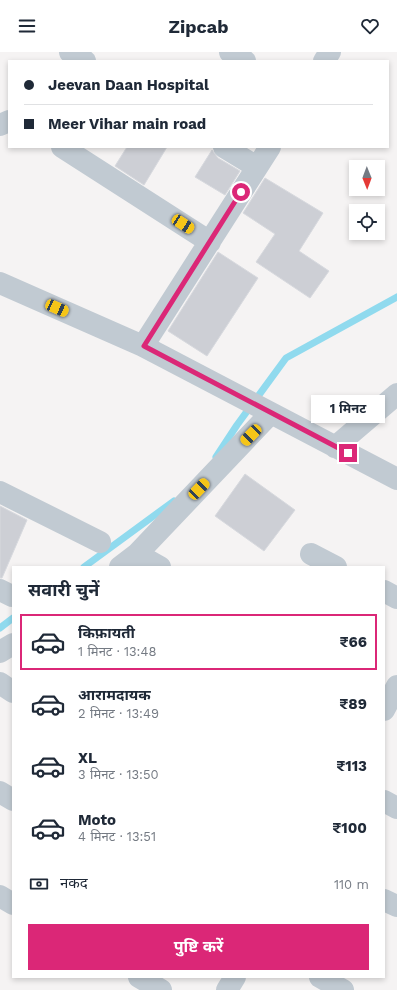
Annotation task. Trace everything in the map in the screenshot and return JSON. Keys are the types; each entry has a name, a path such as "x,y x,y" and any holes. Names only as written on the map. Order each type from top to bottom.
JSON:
{"street":[{"path":"70,52 83,60"},
{"path":"230,52 243,60"},
{"path":"64,148 210,242"},
{"path":"226,148 257,167"},
{"path":"144,346 269,148"},
{"path":"0,283 144,346 397,479"},
{"path":"336,447 397,394"},
{"path":"121,566 137,554 268,412"},
{"path":"0,492 100,542"},
{"path":"137,554 158,566"},
{"path":"311,554 334,566"},
{"path":"0,590 12,596"},
{"path":"385,592 397,598"},
{"path":"0,652 12,645"},
{"path":"0,683 12,691"},
{"path":"0,792 12,799"},
{"path":"385,802 397,808"},
{"path":"0,896 12,903"},
{"path":"385,900 397,906"},
{"path":"141,978 161,990"},
{"path":"227,990 234,978"},
{"path":"322,978 343,990"}],"building":[{"path":"126,148 166,148 144,185 115,166"},
{"path":"212,150 218,158 240,171 225,195 195,177"},
{"path":"265,178 323,213 299,251 329,271 310,298 256,262 275,234 243,213"},
{"path":"218,252 258,278 207,356 168,331"},
{"path":"245,474 295,510 264,551 215,516"},
{"path":"0,506 27,520 2,578 0,578"}],"waterway":[{"path":"216,457 237,425 286,358 397,297"},
{"path":"85,566 174,501"},
{"path":"0,628 12,619"}],"route":[{"path":"241,192 144,346 271,414 348,453"}]}
